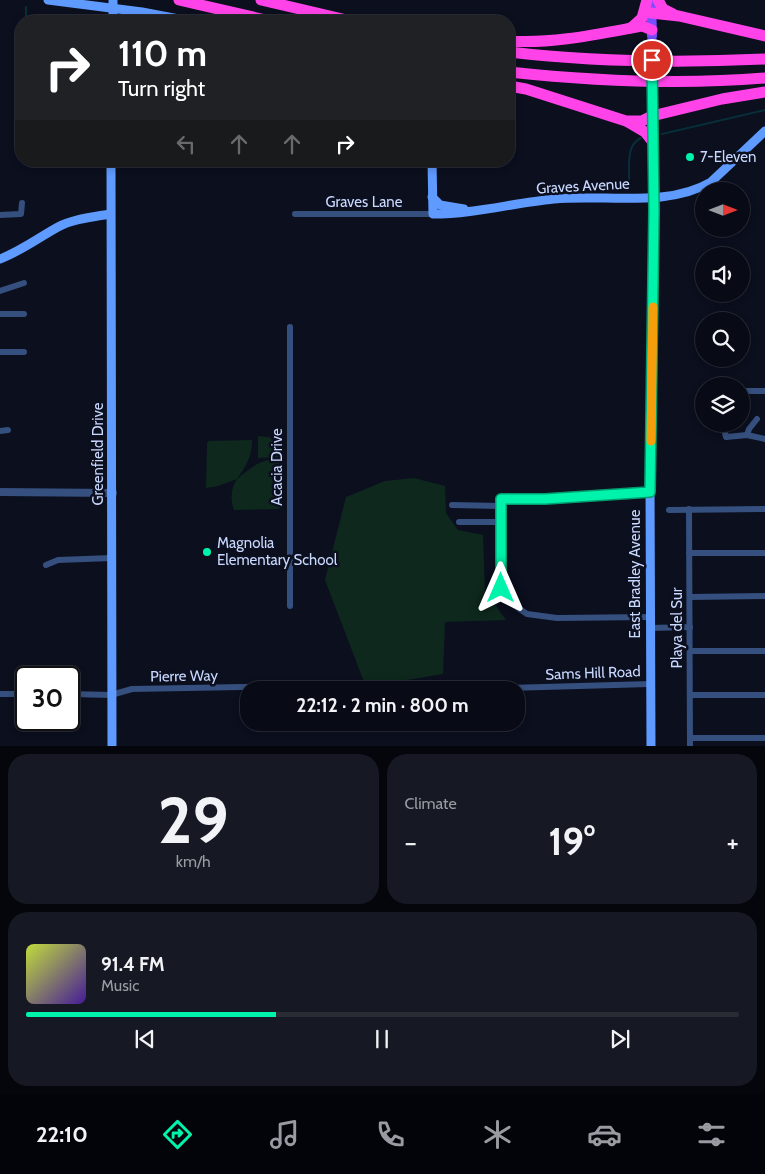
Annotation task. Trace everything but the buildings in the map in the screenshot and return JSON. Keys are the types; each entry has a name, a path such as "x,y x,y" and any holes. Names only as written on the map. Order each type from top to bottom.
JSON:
{"highway":[{"path":"179,0 244,15"},
{"path":"261,0 325,15"},
{"path":"631,28 642,18 649,0"},
{"path":"658,0 662,9 679,16"},
{"path":"651,12 679,16 765,36"},
{"path":"515,41 577,38 642,26 652,35"},
{"path":"515,53 584,59 718,61 765,59"},
{"path":"515,73 590,79 732,81 765,78"},
{"path":"515,87 626,121 645,132 653,142"},
{"path":"626,121 642,121 652,116 722,99 765,92"}],"main road":[{"path":"48,0 131,15"},
{"path":"113,0 113,15"},
{"name":"East Bradley Avenue","path":"649,0 652,35 654,197 650,492 651,746"},
{"name":"Graves Avenue","path":"432,214 468,213 566,198 654,197 683,194 712,182 765,131"},
{"name":"Greenfield Drive","path":"112,167 110,214 113,494 112,746"},
{"path":"432,167 432,214"},
{"path":"432,197 440,205 464,209 468,213"},
{"path":"0,259 26,247 60,226 110,214"}],"street":[{"path":"0,215 21,214 22,203"},
{"name":"Graves Lane","path":"295,214 432,214"},
{"path":"0,291 24,283"},
{"path":"0,314 24,314"},
{"name":"Acacia Drive","path":"290,327 290,606"},
{"path":"0,352 24,352"},
{"path":"750,391 765,391"},
{"path":"747,435 757,419"},
{"path":"0,431 8,430"},
{"path":"725,432 726,437 747,435 764,438"},
{"path":"0,492 113,494"},
{"path":"650,492 545,499 501,499 500,506 501,588 508,601 527,614 557,618 650,617"},
{"path":"452,505 500,506"},
{"name":"Playa del Sur","path":"689,509 690,746"},
{"path":"669,510 765,509"},
{"path":"460,522 501,522"},
{"path":"689,553 765,553"},
{"path":"46,565 58,560 112,558"},
{"path":"690,597 765,596"},
{"path":"650,628 690,627"},
{"path":"690,651 765,651"},
{"name":"Sams Hill Road","path":"525,687 650,684"},
{"name":"Pierre Way","path":"80,694 111,695 132,689 240,687"},
{"path":"0,694 15,694"},
{"path":"690,695 765,695"},
{"path":"690,738 765,738"}],"green space":[{"path":"258,436 269,437 278,446 281,457 258,458"},
{"path":"252,440 248,461 237,479 206,488 207,443 209,441"},
{"path":"281,459 281,507 279,509 234,510 232,494 233,486 237,479 262,462"},
{"path":"414,478 445,486 446,513 458,530 483,535 485,591 506,620 445,622 443,674 402,681 364,681 325,580 346,497 385,481"}],"waterway":[{"path":"26,7 26,15"},
{"path":"662,134 765,110"},
{"path":"629,183 630,151 636,141 641,138"}],"slow traffic":[{"path":"651,441 653,307"}],"place":[{"name":"7-Eleven","path":"690,157"},
{"name":"Magnolia Elementary School","path":"207,552"}],"route":[{"path":"501,588 501,499 545,499 650,492 654,210 652,60"}]}
